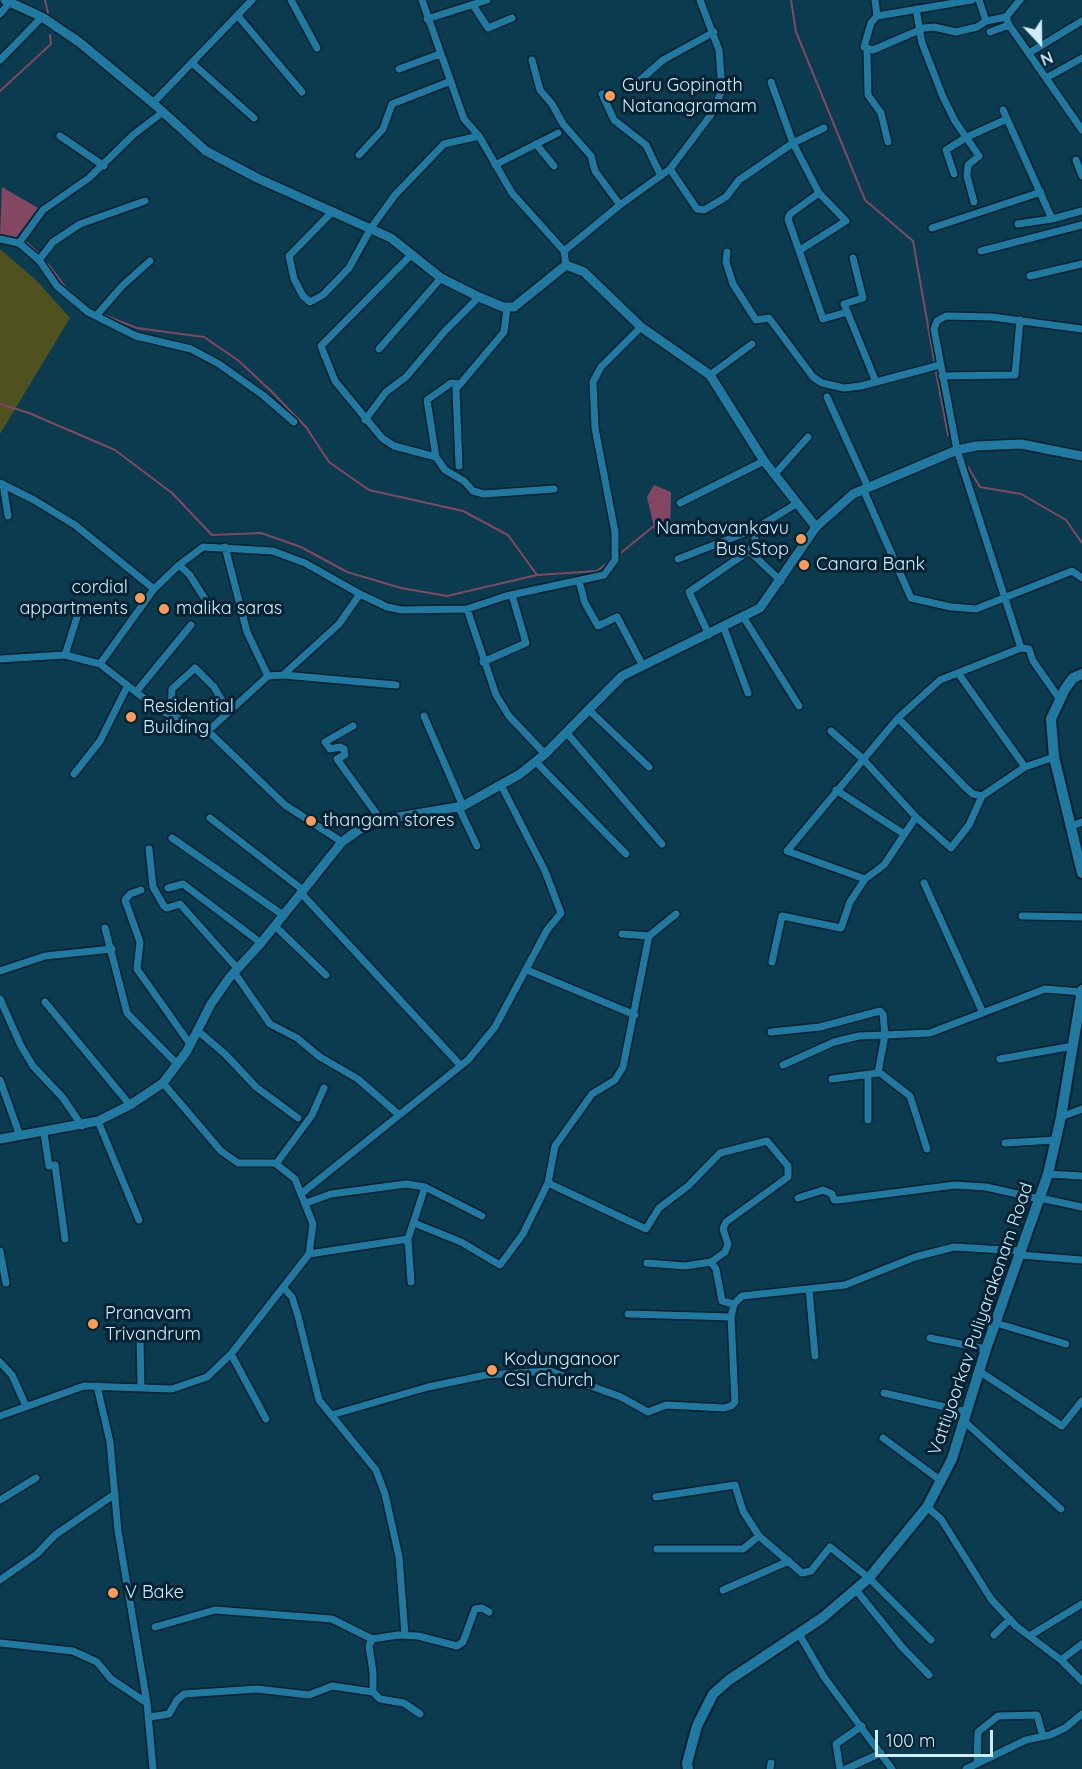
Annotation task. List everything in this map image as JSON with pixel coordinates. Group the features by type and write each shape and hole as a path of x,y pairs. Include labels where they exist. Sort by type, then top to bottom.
{"main road":[{"path":"1082,674 1073,678 1059,698 1051,719 1054,757 1077,824 1082,873"},
{"name":"Vattiyoorkav Puliyarakonam Road","path":"688,1769 687,1763 697,1725 713,1694 729,1680 799,1634 869,1578 927,1507 952,1459 986,1349 1048,1174 1061,1117 1073,1046 1079,1027 1082,991"}],"street":[{"path":"153,103 252,0"},
{"path":"291,0 317,48"},
{"path":"422,0 464,119 479,136 512,193 564,251 566,265"},
{"path":"428,19 487,0"},
{"path":"875,0 877,16 863,45 867,50 867,94 881,113 888,142"},
{"path":"877,16 972,0"},
{"path":"979,0 986,21"},
{"path":"867,50 934,27 956,32 977,27 986,21 1006,17 1020,0"},
{"path":"0,14 8,1 42,17 79,42 153,103 206,152 257,178 371,228 412,254 441,278 479,297 507,308 522,303 566,265"},
{"path":"564,251 620,205 670,169 720,100 722,90 714,32 703,1"},
{"path":"473,5 488,28 512,18"},
{"path":"916,9 920,31 943,97 955,121 979,156 968,165 967,176 974,202"},
{"path":"238,16 302,92"},
{"path":"0,60 42,17"},
{"path":"1006,17 1081,127"},
{"path":"1029,52 1082,21"},
{"path":"990,32 1010,25"},
{"path":"639,81 663,60 714,32"},
{"path":"399,69 440,54"},
{"path":"1048,77 1082,58"},
{"path":"532,60 540,90 552,104 563,124 591,156 595,171 620,205"},
{"path":"192,63 254,118"},
{"path":"358,155 383,129 392,104 450,81"},
{"path":"771,82 793,143 819,193 841,213 845,222 800,250"},
{"path":"602,94 614,120 646,145 661,176"},
{"path":"1003,110 1052,219"},
{"path":"19,243 43,210 104,166 134,135 163,112"},
{"path":"954,174 946,150 967,137 1007,119"},
{"path":"670,169 697,208 704,210 726,196 739,180 793,143 824,128"},
{"path":"495,165 558,134"},
{"path":"60,136 104,166"},
{"path":"333,211 289,256 294,279 303,296 310,302 323,295 349,268 371,228 395,195 444,144 479,136"},
{"path":"536,144 554,166"},
{"path":"1076,160 1082,176"},
{"path":"932,228 1041,192"},
{"path":"819,193 788,216 823,319 847,312"},
{"path":"39,260 53,242 80,224 145,201"},
{"path":"1018,224 1052,219 1082,211"},
{"path":"981,251 1082,225"},
{"path":"0,239 19,243 39,260 57,286 96,316 136,336 191,348 264,396 294,422"},
{"path":"727,252 726,262 734,284 756,320 769,318 813,377 822,383 844,388 940,365"},
{"path":"412,254 320,347 335,381 365,420 394,446 436,457"},
{"path":"853,258 863,298 844,304 876,382"},
{"path":"96,316 122,286 150,261"},
{"path":"1030,276 1082,264"},
{"path":"566,265 584,272 641,327 710,375 764,461 816,527"},
{"path":"379,349 441,278"},
{"path":"365,420 386,392 406,377 446,330 479,297"},
{"path":"459,466 456,389 504,332 507,308"},
{"path":"1021,648 957,450 934,329 940,318 992,317 1082,329"},
{"path":"942,376 1015,375 1020,320"},
{"path":"100,664 154,590 179,565 203,547 250,548 283,554 305,563 360,594 395,609 467,609 512,595 608,573 616,556 615,532 595,428 593,382 601,367 641,327"},
{"path":"710,375 752,344"},
{"path":"460,384 451,383 427,400 436,457 447,472 479,493 554,489"},
{"path":"826,397 911,598 951,607 976,609 1072,571 1082,578"},
{"path":"774,475 808,437"},
{"path":"0,1139 81,1126 98,1121 130,1105 164,1083 235,970 261,943 342,842 357,831 381,820 461,807 536,762 622,676 744,618 767,602 816,527 843,501 866,488 957,450 976,446 1021,444 1082,456"},
{"path":"680,503 764,461"},
{"path":"1,484 8,516"},
{"path":"1,484 75,525 154,590"},
{"path":"678,559 756,529 796,504"},
{"path":"709,634 689,592 749,551 756,542 756,529"},
{"path":"225,547 247,632 268,676"},
{"path":"749,551 781,581"},
{"path":"179,565 189,574 206,599"},
{"path":"579,581 585,603 598,626 617,616 643,666"},
{"path":"283,675 339,624 360,594"},
{"path":"483,662 526,643 512,595"},
{"path":"467,609 496,695 508,716 545,754"},
{"path":"65,655 77,616"},
{"path":"744,618 799,706"},
{"path":"136,693 191,625"},
{"path":"724,628 748,693"},
{"path":"865,879 787,851 836,789 898,718 940,680 1021,648 1029,649 1033,661 1059,698"},
{"path":"0,659 65,655 100,664 127,687 171,716 208,731 285,804 342,842"},
{"path":"171,716 172,689 195,668 214,687 228,711"},
{"path":"958,673 1025,767"},
{"path":"208,731 268,676 283,675 396,685"},
{"path":"74,774 99,741 127,687"},
{"path":"588,709 650,767"},
{"path":"424,716 477,846"},
{"path":"898,718 965,787 973,794 982,796"},
{"path":"353,726 325,742 330,749 340,747 344,749 345,754 337,759 381,820"},
{"path":"566,732 662,844"},
{"path":"831,732 862,759 916,817 951,848 969,825 982,796 1025,767 1054,757"},
{"path":"536,762 626,854"},
{"path":"302,1193 398,1114 461,1066 495,1027 547,930 561,914 545,871 501,785"},
{"path":"836,789 904,834"},
{"path":"772,962 782,916 842,927 850,902 865,879 884,865 916,817"},
{"path":"210,818 302,891 461,1066"},
{"path":"172,838 283,915"},
{"path":"149,849 153,886 164,906 167,908 180,904 235,970 270,1024 297,1038 320,1057 358,1079 398,1114"},
{"path":"924,883 983,1013"},
{"path":"168,888 183,884 261,943"},
{"path":"141,890 130,894 124,900 140,942 137,969 190,1044"},
{"path":"414,1223 462,1242 500,1265 523,1234 548,1183 555,1146 592,1094 615,1080 623,1067 649,936 676,914"},
{"path":"1022,916 1082,917"},
{"path":"275,926 326,975"},
{"path":"105,928 127,1013 177,1064"},
{"path":"622,934 649,936"},
{"path":"0,971 45,956 112,949"},
{"path":"526,970 634,1015"},
{"path":"783,1065 834,1042 859,1036 930,1033 1045,989 1082,991"},
{"path":"0,999 33,1066 63,1098 81,1126"},
{"path":"45,1002 130,1105"},
{"path":"771,1032 820,1026 880,1011 883,1014 885,1035 879,1072"},
{"path":"198,1031 225,1053 256,1087 298,1118"},
{"path":"1000,1059 1073,1046"},
{"path":"832,1078 879,1072"},
{"path":"879,1072 910,1096 927,1149"},
{"path":"868,1075 868,1120"},
{"path":"0,1080 20,1136"},
{"path":"0,1416 80,1387 172,1389 192,1384 213,1373 231,1354 309,1254 313,1224 295,1179 276,1164 238,1162 221,1151 164,1083"},
{"path":"276,1164 312,1115 324,1088"},
{"path":"1061,1117 1082,1109"},
{"path":"98,1121 139,1220"},
{"path":"44,1132 49,1166 55,1165 65,1239"},
{"path":"1005,1143 1056,1140"},
{"path":"548,1183 646,1229 659,1208 688,1186 720,1153 767,1141 788,1166 788,1177 726,1222 723,1229 728,1244 725,1252 711,1262 685,1266 646,1263"},
{"path":"1048,1174 1082,1176"},
{"path":"306,1203 331,1194 406,1184 425,1187 482,1216"},
{"path":"798,1198 823,1190 832,1194 834,1200 838,1200 955,1185 986,1187 1082,1207"},
{"path":"411,1282 408,1239 425,1187"},
{"path":"309,1254 408,1239"},
{"path":"331,1415 428,1387 486,1375 550,1371 621,1398 648,1412 666,1405 731,1406 735,1402 735,1392 731,1317 734,1304 742,1296 845,1285 915,1257 954,1247 982,1247 997,1252 1082,1260"},
{"path":"0,1251 6,1282"},
{"path":"711,1262 716,1269 722,1301 734,1304"},
{"path":"283,1287 292,1296 319,1400 376,1470 385,1494 399,1557 405,1635"},
{"path":"809,1289 815,1356"},
{"path":"628,1314 731,1317"},
{"path":"996,1323 1066,1344"},
{"path":"111,1336 140,1335 141,1388"},
{"path":"930,1338 986,1349"},
{"path":"231,1354 266,1419"},
{"path":"0,1362 12,1375 26,1406"},
{"path":"979,1371 1062,1426 1082,1401"},
{"path":"96,1386 110,1442 118,1531 150,1717 153,1769"},
{"path":"884,1393 965,1417 1061,1509"},
{"path":"883,1438 940,1480"},
{"path":"0,1500 36,1478"},
{"path":"656,1497 735,1485 743,1511 759,1536 789,1561 806,1574 830,1547 869,1578 931,1640"},
{"path":"0,1580 37,1554 55,1535 115,1494"},
{"path":"927,1507 941,1519 991,1599 1010,1619 1061,1660 1082,1681"},
{"path":"657,1550 743,1549 759,1536"},
{"path":"723,1590 789,1561"},
{"path":"856,1590 902,1647 929,1675"},
{"path":"1031,1635 1082,1604"},
{"path":"155,1627 215,1610 332,1619 372,1639 405,1635 459,1646 463,1642 475,1609 482,1608 489,1612"},
{"path":"994,1635 1010,1619"},
{"path":"799,1634 824,1677 892,1769"},
{"path":"372,1639 369,1646 373,1692"},
{"path":"0,1643 22,1647 46,1646 73,1651 97,1662 111,1679 147,1702"},
{"path":"1061,1660 1082,1644"},
{"path":"150,1717 169,1713 184,1694 257,1689 309,1695 332,1686 373,1692 381,1699 404,1703 420,1714"},
{"path":"966,1769 1026,1740 1065,1728 1082,1714"},
{"path":"977,1763 978,1732 998,1716 1037,1715 1043,1736"},
{"path":"840,1769 836,1744 862,1726"},
{"path":"846,1769 881,1753"}],"green space":[{"path":"0,249 36,280 70,318 0,434"}],"shaded area":[{"path":"2,187 38,208 16,238 0,234"},
{"path":"654,485 671,492 670,530 656,535 647,497"}],"waterway":[{"path":"45,0 48,13"},
{"path":"791,0 796,32 865,200 913,241 934,360"},
{"path":"0,91 51,44 50,35"},
{"path":"27,243 39,254"},
{"path":"48,264 66,288 92,311"},
{"path":"101,314 137,328 204,337 239,361 272,392 306,427 329,462 369,490 463,511 508,535 537,575"},
{"path":"936,372 948,435"},
{"path":"0,404 29,413 115,450 172,493 212,535 261,533 301,547 347,572 401,588 447,596 537,575 597,571 609,562"},
{"path":"968,467 980,487 1021,494 1066,520 1082,543"},
{"path":"622,552 655,525"}],"place":[{"name":"Guru Gopinath Natanagramam","path":"610,96"},
{"name":"Nambavankavu Bus Stop","path":"801,539"},
{"name":"Canara Bank","path":"804,565"},
{"name":"cordial appartments","path":"140,598"},
{"name":"malika saras","path":"164,609"},
{"name":"Residential Building","path":"131,717"},
{"name":"thangam stores","path":"311,821"},
{"name":"Pranavam Trivandrum","path":"93,1324"},
{"name":"Kodunganoor CSI Church","path":"492,1370"},
{"name":"V Bake","path":"113,1593"}]}
